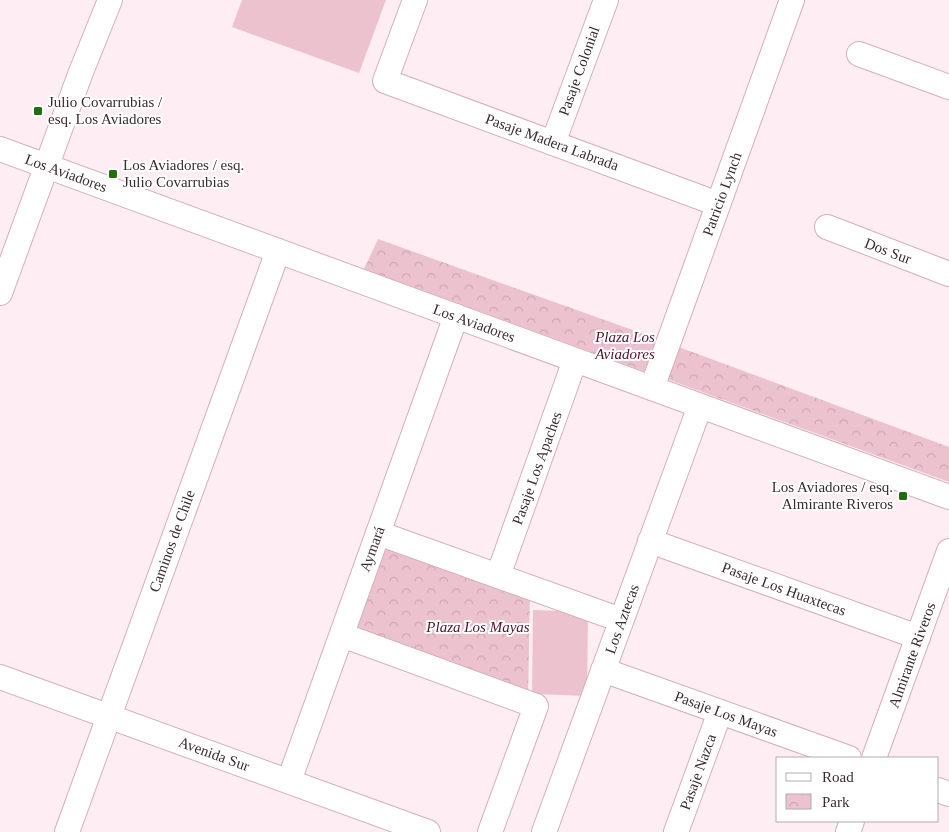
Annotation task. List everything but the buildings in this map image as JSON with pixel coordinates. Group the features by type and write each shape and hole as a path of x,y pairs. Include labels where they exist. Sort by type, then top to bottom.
{"street":[{"path":"0,293 46,166 110,0"},
{"name":"Pasaje Madera Labrada","path":"415,0 385,82 718,204"},
{"name":"Pasaje Colonial","path":"553,143 606,0"},
{"name":"Patricio Lynch","path":"652,388 792,0"},
{"path":"859,54 949,87"},
{"name":"Los Aviadores","path":"0,149 949,497"},
{"name":"Dos Sur","path":"827,227 949,274"},
{"name":"Caminos de Chile","path":"67,832 278,251"},
{"name":"Aymará","path":"289,782 456,316"},
{"name":"Pasaje Los Apaches","path":"498,576 575,360"},
{"name":"Los Aztecas","path":"544,832 700,406"},
{"path":"378,533 621,620"},
{"name":"Pasaje Los Huaxtecas","path":"650,541 918,636"},
{"name":"Almirante Riveros","path":"874,757 949,552"},
{"path":"342,635 536,706 490,832"},
{"name":"Pasaje Los Mayas","path":"603,670 846,757"},
{"name":"Avenida Sur","path":"0,677 289,782 380,824 428,832"},
{"name":"Pasaje Nazca","path":"676,832 720,712"}],"green space":[{"path":"242,0 386,0 359,73 232,27"},
{"name":"Plaza Los Aviadores","path":"378,239 658,339 646,372 364,269"},
{"name":"Plaza Los Aviadores","path":"676,346 949,447 949,482 664,378"},
{"name":"Plaza Los Mayas","path":"380,537 530,591 528,701 346,633"},
{"path":"533,610 588,612 587,696 532,694"}],"place":[{"name":"Julio Covarrubias / esq. Los Aviadores","path":"38,111"},
{"name":"Los Aviadores / esq. Julio Covarrubias","path":"113,174"},
{"name":"Los Aviadores / esq. Almirante Riveros","path":"903,496"}]}
